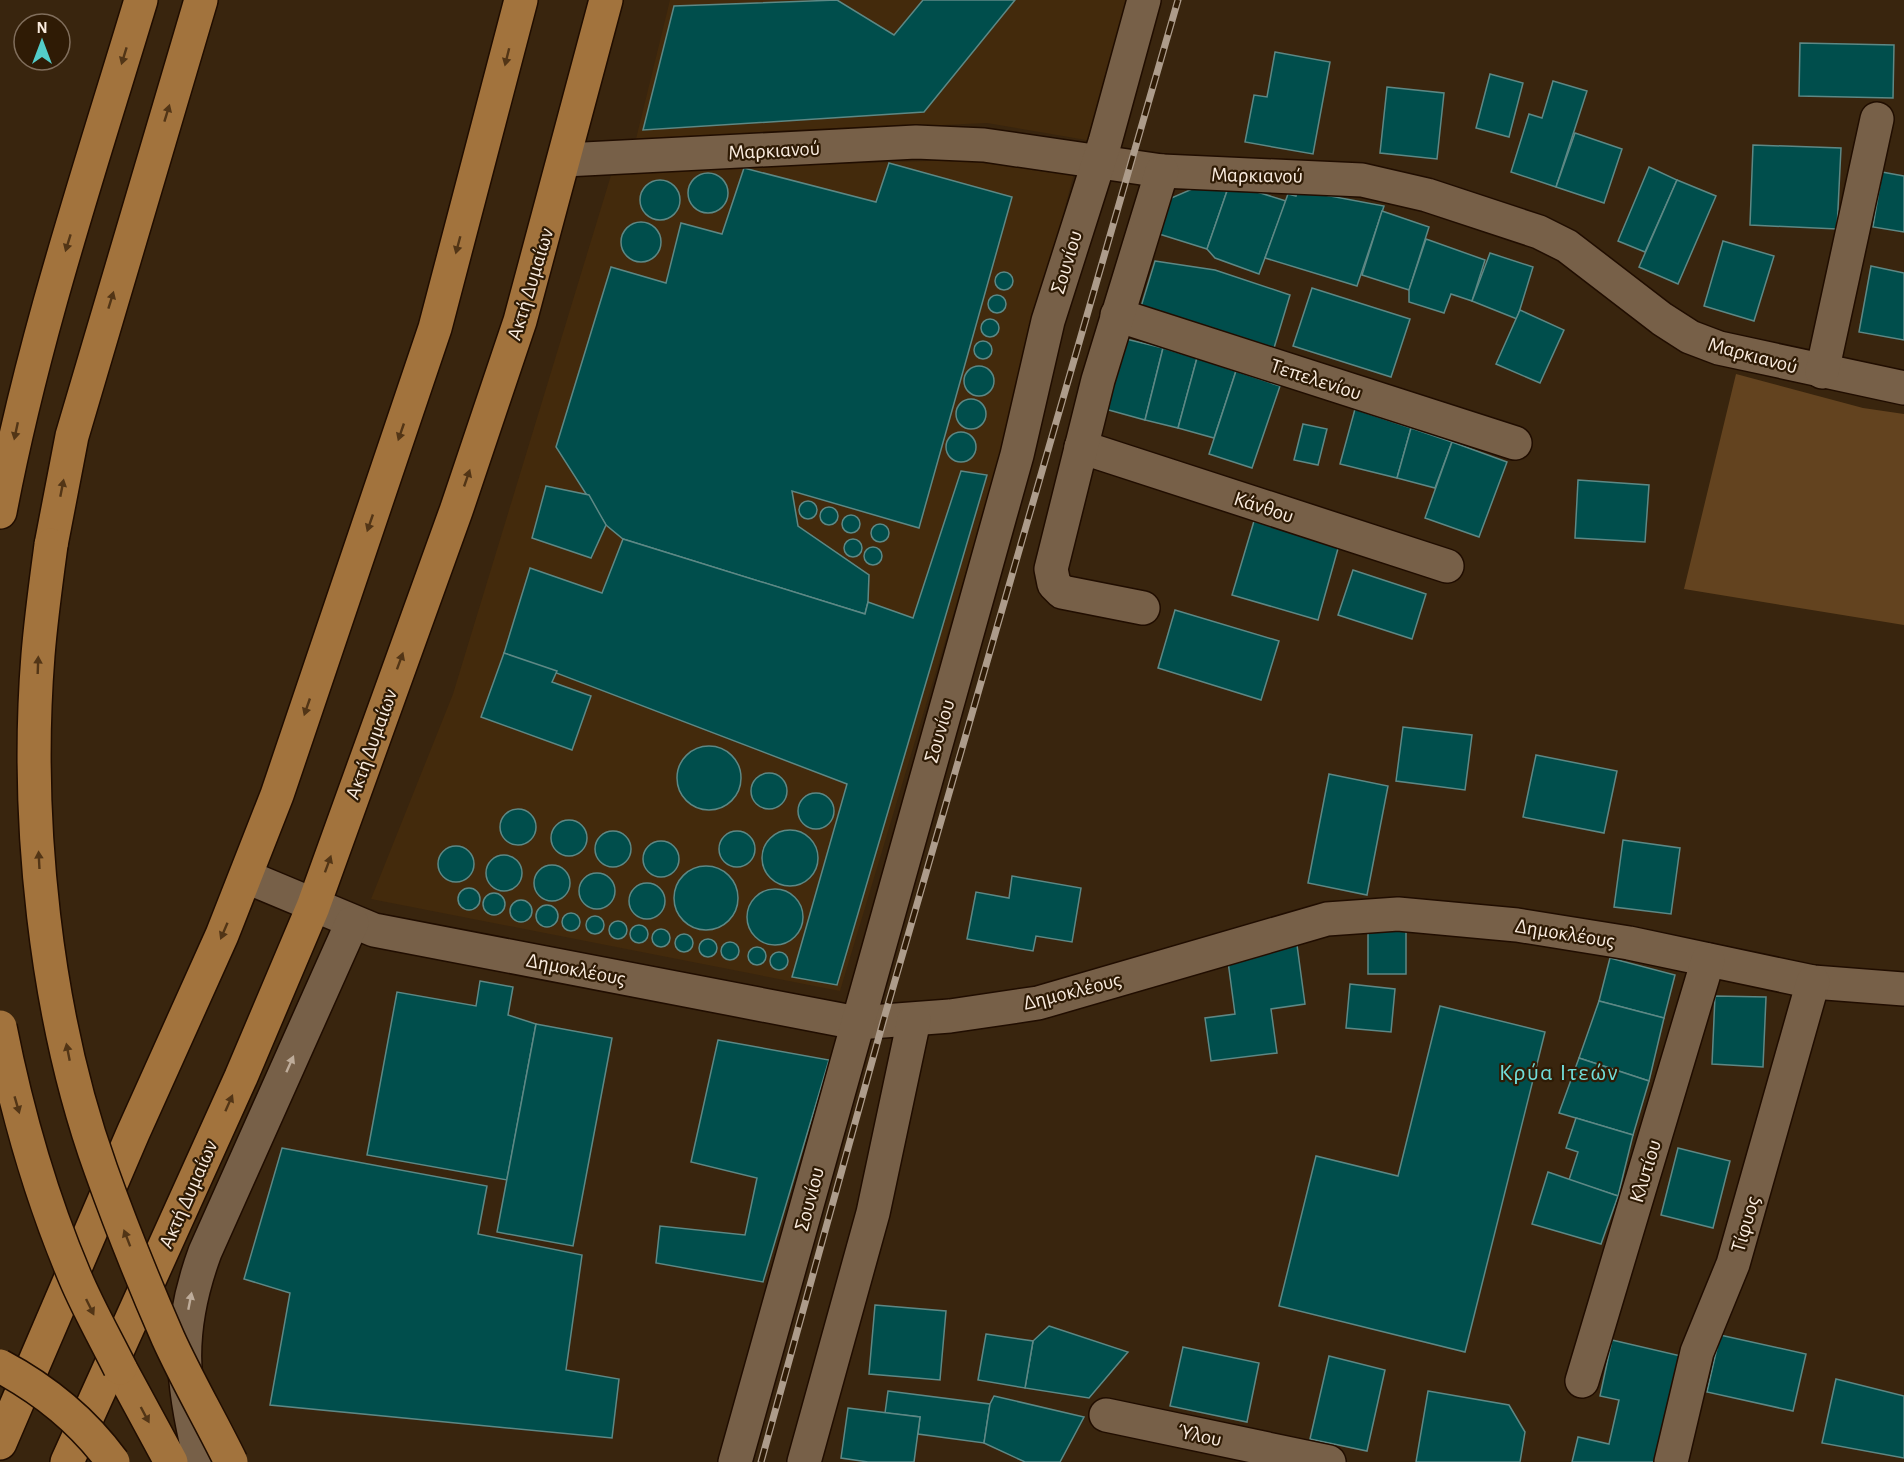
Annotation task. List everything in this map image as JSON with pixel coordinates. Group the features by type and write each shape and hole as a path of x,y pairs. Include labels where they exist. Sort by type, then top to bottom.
{"main road":[{"path":"0,512 16,424 141,0"},
{"path":"201,0 72,436 51,546 44,601 38,656 34,767 40,878 55,987 74,1079 100,1168 169,1340 231,1462"},
{"path":"0,1443 247,877 285,773 435,328 521,0"},
{"name":"Ακτή Δυμαίων","path":"67,1462 241,1077 313,907 523,310 606,0"},
{"path":"0,1027 12,1089 40,1185 76,1278 171,1462"},
{"path":"0,1366 61,1406 95,1437 113,1462"}],"street":[{"name":"Σουνίου","path":"735,1462 1017,455 1048,321 1099,161 1144,0"},
{"path":"1821,372 1877,119"},
{"name":"Μαρκιανού","path":"565,160 916,142 984,146 1162,171 1362,180 1470,208 1539,232 1568,246 1616,280 1662,319 1690,337 1736,353 1904,388"},
{"path":"1143,608 1062,592 1054,584 1051,569 1117,315 1162,171"},
{"name":"Τεπελενίου","path":"1117,315 1515,443"},
{"name":"Κάνθου","path":"1081,447 1447,566"},
{"name":"Δημοκλέους","path":"247,877 352,923 397,935 857,1023 914,1020 1038,1003 1327,919 1358,915 1398,914 1517,925 1629,943 1812,982 1904,989"},
{"path":"201,1462 187,1406 184,1372 186,1323 194,1283 352,923"},
{"name":"Κλυτίου","path":"1582,1381 1708,960"},
{"name":"Τίφυος","path":"1671,1462 1697,1353 1734,1264 1812,982"},
{"path":"804,1462 873,1213 914,1020"},
{"name":"Ύλου","path":"1106,1415 1329,1462"}],"shaded area":[{"path":"670,0 1132,0 1092,141 987,123 636,139"},
{"path":"955,160 1074,173 995,475 840,991 371,899 453,694 612,172"},
{"path":"1736,374 1863,408 1904,414 1904,625 1684,589"}],"building":[{"path":"837,0 894,35 923,0 1015,0 924,112 643,130 674,6"},
{"path":"1800,43 1894,45 1893,98 1799,96"},
{"path":"1275,52 1330,62 1313,154 1245,142 1254,95 1267,97"},
{"path":"1490,74 1523,83 1509,137 1476,128"},
{"path":"1553,81 1587,91 1556,187 1511,172 1529,114 1542,118"},
{"path":"1387,87 1444,93 1437,159 1380,153"},
{"path":"1575,133 1622,149 1604,203 1556,187"},
{"path":"1753,145 1841,148 1837,229 1750,225"},
{"path":"889,163 1012,197 919,528 792,491 798,526 869,575 865,614 623,539 606,525 556,447 611,267 666,283 681,223 722,234 744,168 876,202"},
{"path":"1649,167 1677,180 1645,252 1618,241"},
{"path":"1882,172 1904,176 1904,232 1873,227"},
{"path":"708,173 716,174 722,179 727,185 727,201 722,207 716,212 708,213 700,212 694,207 689,201 688,193 689,185 694,179 700,174"},
{"path":"660,180 668,181 674,186 679,192 679,208 674,214 668,219 660,220 652,219 646,214 641,208 640,200 641,192 646,186 652,181"},
{"path":"1677,180 1716,196 1678,284 1639,267"},
{"path":"1199,186 1227,191 1207,249 1159,234 1169,199"},
{"path":"1251,190 1286,201 1259,274 1215,258 1207,249 1227,191"},
{"path":"1298,190 1384,206 1357,286 1265,258 1288,194 1296,196"},
{"path":"1382,211 1429,227 1409,290 1362,275"},
{"path":"641,222 649,223 655,228 660,234 660,250 655,256 649,261 641,262 633,261 627,256 622,250 621,242 622,234 627,228 633,223"},
{"path":"1426,239 1485,260 1472,301 1451,294 1444,313 1409,302 1409,290"},
{"path":"1723,241 1774,256 1754,321 1704,306"},
{"path":"1490,253 1533,267 1517,319 1472,301"},
{"path":"1155,261 1215,270 1290,295 1274,348 1140,310"},
{"path":"1871,266 1904,273 1904,340 1859,332"},
{"path":"1000,272 1008,272 1013,277 1011,288 1000,290 995,285 995,277"},
{"path":"1312,288 1410,319 1391,377 1293,346"},
{"path":"993,295 1001,295 1006,300 1004,311 993,313 988,308 988,300"},
{"path":"1520,310 1564,330 1540,383 1496,364"},
{"path":"986,319 994,319 999,324 997,335 986,337 981,332 981,324"},
{"path":"1126,339 1163,348 1145,420 1105,409"},
{"path":"979,341 987,341 992,346 990,357 979,359 974,354 974,346"},
{"path":"1163,348 1197,358 1178,428 1145,420"},
{"path":"1197,358 1236,371 1214,438 1178,428"},
{"path":"979,366 985,367 993,375 993,387 985,395 979,396 973,395 965,387 964,381 965,375 973,367"},
{"path":"1236,371 1280,386 1252,468 1209,454"},
{"path":"971,399 977,400 985,408 985,420 977,428 971,429 965,428 957,420 956,414 957,408 965,400"},
{"path":"1355,409 1411,428 1397,478 1340,464"},
{"path":"1303,424 1327,429 1318,465 1294,460"},
{"path":"1411,428 1452,442 1435,488 1397,478"},
{"path":"961,432 967,433 975,441 975,453 967,461 961,462 955,461 947,453 946,447 947,441 955,433"},
{"path":"1452,442 1507,462 1479,537 1425,518"},
{"path":"961,471 987,475 837,985 792,977 847,784 504,653 530,568 602,593 623,539 865,614 868,602 913,618"},
{"path":"1578,480 1649,485 1645,542 1575,538"},
{"path":"546,486 589,495 606,525 591,558 532,538"},
{"path":"804,501 812,501 817,506 815,517 804,519 799,514 799,506"},
{"path":"825,507 833,507 838,512 836,523 825,525 820,520 820,512"},
{"path":"847,515 855,515 860,520 858,531 847,533 842,528 842,520"},
{"path":"1254,521 1339,545 1318,620 1232,595"},
{"path":"876,524 884,524 889,529 887,540 876,542 871,537 871,529"},
{"path":"849,539 857,539 862,544 860,555 849,557 844,552 844,544"},
{"path":"869,547 877,547 882,552 880,563 869,565 864,560 864,552"},
{"path":"1353,570 1426,594 1412,639 1338,615"},
{"path":"1175,610 1279,641 1261,700 1158,668"},
{"path":"504,653 557,671 552,682 591,696 572,750 481,717"},
{"path":"1403,727 1472,735 1465,790 1396,781"},
{"path":"703,746 715,746 732,755 739,766 741,778 739,790 732,801 715,810 703,810 691,805 682,796 677,784 677,772 682,760 691,751"},
{"path":"1536,755 1617,771 1604,833 1523,817"},
{"path":"769,773 782,778 787,791 782,804 769,809 756,804 751,791 756,778"},
{"path":"1329,774 1388,786 1367,895 1308,883"},
{"path":"816,793 829,798 834,811 829,824 816,829 803,824 798,811 803,798"},
{"path":"518,809 531,814 536,827 531,840 518,845 505,840 500,827 505,814"},
{"path":"569,820 582,825 587,838 582,851 569,856 556,851 551,838 556,825"},
{"path":"784,830 796,830 806,834 814,842 818,858 814,874 806,882 796,886 784,886 774,882 766,874 762,864 762,852 766,842 774,834"},
{"path":"613,831 626,836 631,849 626,862 613,867 600,862 595,849 600,836"},
{"path":"737,831 750,836 755,849 750,862 737,867 724,862 719,849 724,836"},
{"path":"1623,840 1680,848 1671,914 1614,907"},
{"path":"661,841 674,846 679,859 674,872 661,877 648,872 643,859 648,846"},
{"path":"456,846 469,851 474,864 469,877 456,882 443,877 438,864 443,851"},
{"path":"504,855 517,860 522,873 517,886 504,891 491,886 486,873 491,860"},
{"path":"552,865 565,870 570,883 565,896 552,901 539,896 534,883 539,870"},
{"path":"700,866 712,866 729,875 736,886 738,898 736,910 729,921 712,930 700,930 688,925 679,916 674,904 674,892 679,880 688,871"},
{"path":"597,873 610,878 615,891 610,904 597,909 584,904 579,891 584,878"},
{"path":"1012,876 1081,888 1072,942 1036,936 1033,951 967,939 976,892 1009,898"},
{"path":"647,883 660,888 665,901 660,914 647,919 634,914 629,901 634,888"},
{"path":"469,888 477,891 480,899 477,907 469,910 461,907 458,899 461,891"},
{"path":"769,889 781,889 791,893 799,901 803,917 799,933 791,941 781,945 769,945 759,941 751,933 747,923 747,911 751,901 759,893"},
{"path":"494,893 504,900 505,904 498,914 494,915 484,908 483,904 490,894"},
{"path":"521,900 531,907 532,911 525,921 521,922 511,915 510,911 517,901"},
{"path":"547,905 555,908 558,916 555,924 547,927 539,924 536,916 539,908"},
{"path":"571,913 577,916 580,922 577,928 571,931 565,928 562,922 565,916"},
{"path":"595,916 601,919 604,925 601,931 595,934 589,931 586,925 589,919"},
{"path":"618,921 624,924 627,930 624,936 618,939 612,936 609,930 612,924"},
{"path":"639,925 645,928 648,934 645,940 639,943 633,940 630,934 633,928"},
{"path":"661,929 667,932 670,938 667,944 661,947 655,944 652,938 655,932"},
{"path":"1368,930 1406,930 1406,974 1368,974"},
{"path":"684,934 690,937 693,943 690,949 684,952 678,949 675,943 678,937"},
{"path":"708,939 714,942 717,948 714,954 708,957 702,954 699,948 702,942"},
{"path":"730,942 736,945 739,951 736,957 730,960 724,957 721,951 724,945"},
{"path":"1297,945 1305,1004 1271,1009 1277,1053 1211,1061 1205,1018 1235,1014 1227,954"},
{"path":"757,947 763,950 766,956 763,962 757,965 751,962 748,956 751,950"},
{"path":"779,952 785,955 788,961 785,967 779,970 773,967 770,961 773,955"},
{"path":"1610,958 1675,975 1664,1018 1599,1001"},
{"path":"480,981 513,987 508,1015 536,1024 507,1180 367,1155 397,992 476,1006"},
{"path":"1350,984 1395,989 1391,1032 1346,1028"},
{"path":"1715,996 1766,997 1763,1067 1712,1064"},
{"path":"1599,1001 1664,1018 1649,1081 1579,1058"},
{"path":"1440,1006 1545,1032 1465,1352 1279,1306 1316,1156 1398,1176"},
{"path":"536,1024 612,1038 573,1246 497,1232"},
{"path":"718,1040 829,1060 763,1282 656,1263 660,1226 745,1235 757,1178 691,1162"},
{"path":"1579,1058 1649,1081 1633,1135 1559,1113"},
{"path":"1576,1118 1633,1135 1618,1196 1569,1180 1578,1152 1566,1148"},
{"path":"282,1148 487,1186 478,1234 582,1255 566,1370 619,1379 612,1438 270,1405 290,1293 244,1279"},
{"path":"1678,1148 1730,1161 1713,1228 1661,1215"},
{"path":"1548,1172 1618,1196 1601,1244 1532,1224"},
{"path":"875,1305 946,1311 940,1380 869,1374"},
{"path":"1049,1326 1128,1352 1089,1398 1025,1388 1033,1341"},
{"path":"986,1334 1033,1341 1025,1388 978,1380"},
{"path":"1720,1335 1806,1354 1793,1411 1707,1392"},
{"path":"1612,1340 1681,1356 1657,1462 1572,1462 1578,1437 1609,1444 1619,1400 1600,1396"},
{"path":"1183,1347 1259,1363 1247,1422 1170,1406"},
{"path":"1329,1356 1385,1370 1367,1451 1310,1439"},
{"path":"1836,1379 1904,1396 1904,1458 1822,1443"},
{"path":"888,1391 990,1404 984,1443 918,1434 920,1417 885,1413"},
{"path":"1428,1391 1509,1405 1525,1432 1520,1462 1416,1462"},
{"path":"994,1396 1084,1417 1060,1462 1025,1462 984,1443 990,1404"},
{"path":"848,1408 920,1417 914,1462 868,1462 841,1458"}],"railway":[{"path":"761,1462 883,1022 1178,0"}],"district":[{"name":"Κρύα Ιτεών","path":"1559,1072"}]}
